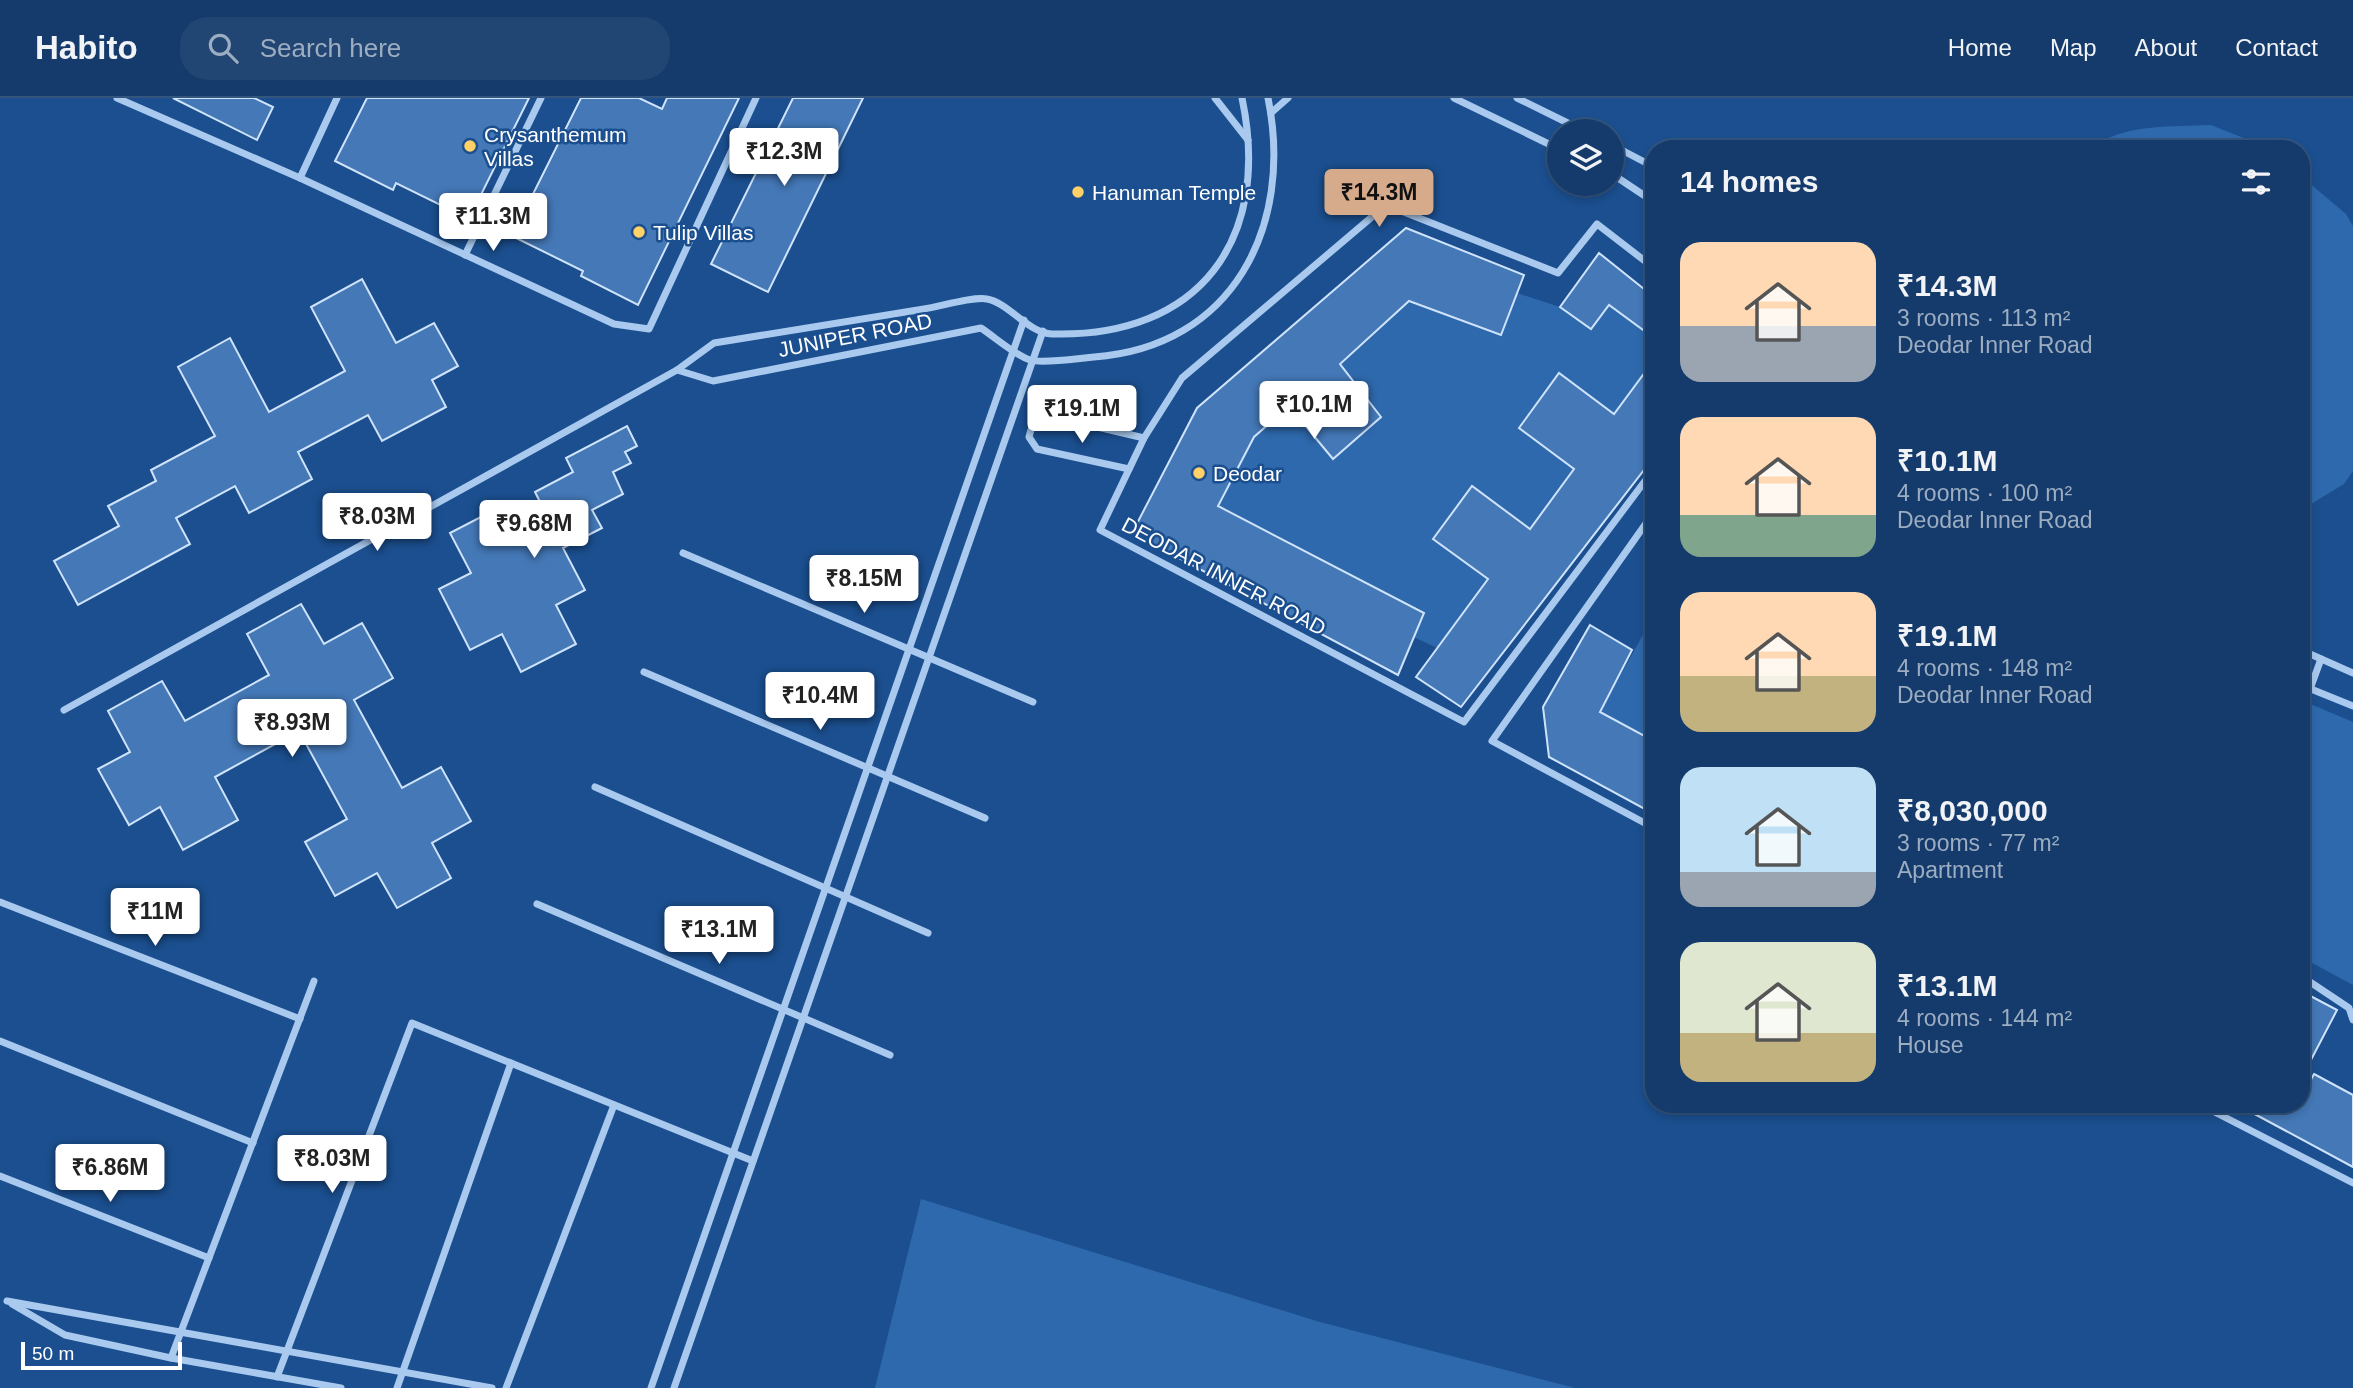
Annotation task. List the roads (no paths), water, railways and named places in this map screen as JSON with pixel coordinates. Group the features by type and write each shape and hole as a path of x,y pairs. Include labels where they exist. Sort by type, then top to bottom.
{"street":[{"path":"117,98 300,178 614,324 649,329 757,98"},
{"path":"300,178 337,98"},
{"path":"465,255 541,98"},
{"path":"1215,98 1248,141"},
{"path":"64,710 677,370 714,344 987,299 1048,334 1139,324 1174,308 1203,284 1215,270 1235,231 1246,188 1248,141 1242,98"},
{"path":"1032,361 1125,354 1146,348 1187,330 1222,302 1249,263 1266,216 1274,166 1268,98"},
{"path":"1271,113 1288,98"},
{"path":"1454,98 1547,143"},
{"path":"1517,98 1560,119"},
{"path":"1624,151 1645,162"},
{"path":"1624,182 1645,196"},
{"name":"DEODAR INNER ROAD","path":"1645,261 1597,224 1558,272 1386,205 1182,378 1144,438 1100,530 1464,722 1645,481"},
{"path":"651,1388 1024,320"},
{"name":"JUNIPER ROAD","path":"677,370 713,381 981,328 1032,361"},
{"path":"674,1388 1043,331"},
{"path":"1129,469 1037,449 1030,438 1034,419 1051,416 1144,438"},
{"path":"1645,525 1492,741 1645,823"},
{"path":"683,553 1033,702"},
{"path":"2310,654 2353,673"},
{"path":"2321,659 2310,689 2353,706"},
{"path":"644,672 985,818"},
{"path":"595,787 928,933"},
{"path":"0,902 300,1019"},
{"path":"537,904 890,1055"},
{"path":"171,1358 314,981"},
{"path":"2310,981 2348,1008 2353,1020"},
{"path":"277,1377 412,1023 753,1161"},
{"path":"0,1041 253,1143"},
{"path":"397,1388 511,1063"},
{"path":"506,1388 614,1105"},
{"path":"2217,1113 2353,1183"},
{"path":"0,1176 209,1258"},
{"path":"341,1388 171,1358 65,1335 7,1301 492,1388"}],"place":[{"name":"Crysanthemum Villas","path":"470,146"},
{"name":"Hanuman Temple","path":"1078,192"},
{"name":"Tulip Villas","path":"639,232"},
{"name":"Deodar","path":"1199,473"}]}
